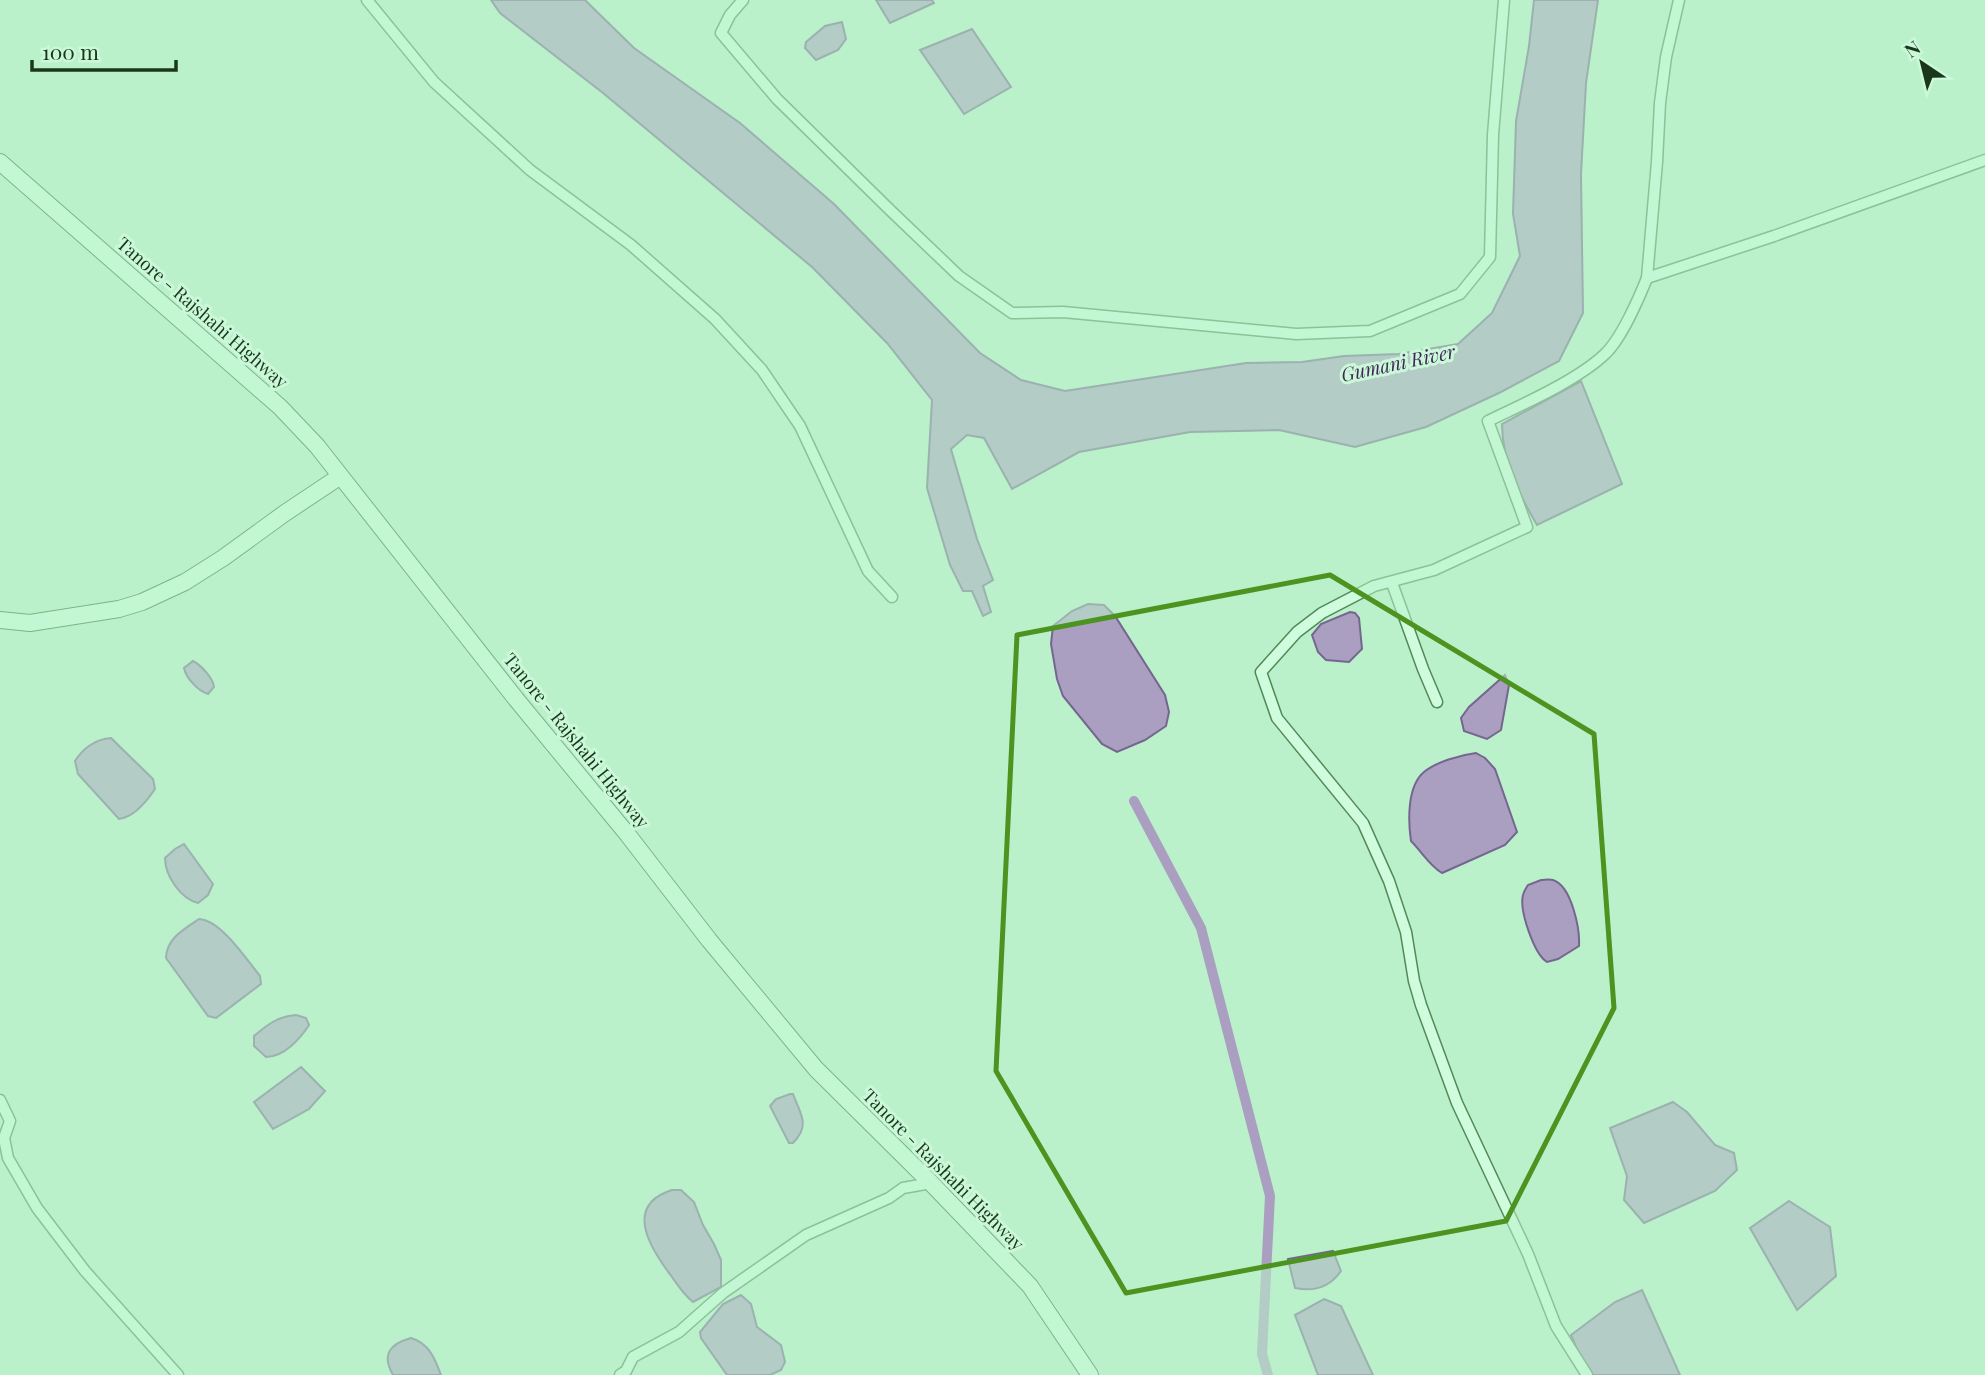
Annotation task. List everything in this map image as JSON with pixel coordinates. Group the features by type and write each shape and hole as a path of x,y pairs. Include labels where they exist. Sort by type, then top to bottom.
{"main road":[{"name":"Tanore - Rajshahi Highway","path":"0,162 280,407 317,446 507,689 816,1069 1030,1286 1090,1375"},
{"path":"0,620 30,623 119,609 142,602 185,582 223,558 339,477"}],"street":[{"path":"368,0 435,82 530,170 631,245 705,309 762,370 800,426 868,570 892,597"},
{"path":"743,0 730,15 721,33 777,99 960,276 1012,313 1063,312 1296,334 1370,331 1460,294 1490,257 1492,149 1504,0"},
{"path":"1587,1375 1556,1326 1528,1254 1457,1103 1420,1005 1406,932 1394,894 1363,823 1277,718 1261,672 1297,632 1322,613 1374,586 1434,570 1527,527 1488,421 1555,387 1605,354 1638,301 1647,278 1660,103 1666,57 1679,0"},
{"path":"1647,278 1774,236 1985,160"},
{"path":"1392,583 1437,702"},
{"path":"0,1100 10,1121 4,1138 8,1158 37,1208 85,1271 178,1375"},
{"path":"620,1375 626,1371 633,1357 679,1332 723,1293 806,1235 889,1198 903,1188 931,1183"}],"highlighted area":[{"path":"1330,575 1594,734 1614,1008 1506,1221 1126,1293 996,1071 1017,635"}],"water":[{"name":"Gumani River","path":"491,0 585,0 634,48 740,123 834,204 980,353 1021,380 1065,391 1246,363 1302,362 1344,356 1399,354 1458,344 1492,313 1520,256 1513,214 1516,121 1534,0 1598,0 1586,83 1581,174 1583,313 1559,361 1426,427 1355,447 1279,430 1190,432 1079,452 1012,489 984,438 967,435 951,449 977,539 993,580 983,586 991,612 983,616 972,591 963,591 950,565 927,488 932,400 887,343 812,267 603,93 500,13"},
{"path":"876,0 932,0 934,3 890,23"},
{"path":"842,22 846,39 838,50 816,60 805,48 806,42 825,26"},
{"path":"972,29 1011,87 964,114 920,50"},
{"path":"1581,381 1622,484 1537,525 1508,464 1502,424"},
{"path":"1088,604 1104,605 1115,616 1165,695 1169,712 1166,726 1145,740 1117,752 1102,744 1063,696 1057,679 1051,644 1053,626 1072,611"},
{"path":"1350,612 1359,618 1362,649 1349,662 1326,660 1318,652 1312,635 1321,624"},
{"path":"193,661 200,665 213,683 214,687 208,694 197,687 185,672 184,668"},
{"path":"1505,675 1509,685 1501,730 1487,739 1464,731 1461,718 1469,707"},
{"path":"111,738 153,779 155,789 135,812 119,819 78,774 75,761 90,745"},
{"path":"1476,753 1495,769 1517,832 1505,845 1442,873 1411,841 1409,814 1414,786 1429,768 1448,759"},
{"path":"184,844 213,884 208,895 198,903 180,892 166,865 165,858"},
{"path":"1541,880 1553,880 1565,891 1574,909 1579,939 1579,946 1558,959 1547,962 1533,941 1525,921 1522,902 1528,885"},
{"path":"199,919 225,933 260,976 261,984 216,1018 208,1016 166,958 172,940"},
{"path":"296,1015 306,1018 309,1025 285,1051 266,1057 254,1046 254,1036 264,1028 278,1019"},
{"path":"301,1067 325,1091 309,1109 273,1129 254,1102"},
{"path":"793,1094 803,1125 793,1143 789,1143 770,1106 776,1099"},
{"path":"1673,1102 1687,1112 1715,1145 1734,1153 1737,1170 1715,1191 1644,1223 1624,1200 1627,1176 1610,1128"},
{"path":"672,1190 681,1190 694,1202 721,1260 721,1287 693,1302 664,1267 646,1230 648,1207 657,1197"},
{"path":"1789,1201 1830,1227 1836,1276 1797,1310 1750,1228"},
{"path":"1333,1251 1341,1271 1332,1281 1321,1287 1295,1288 1288,1259"},
{"path":"1642,1290 1680,1375 1593,1375 1579,1354 1571,1335 1615,1302"},
{"path":"741,1295 751,1304 757,1327 781,1345 785,1362 781,1370 770,1375 727,1375 701,1338 700,1332 723,1304"},
{"path":"1324,1299 1341,1306 1373,1375 1318,1375 1295,1315"},
{"path":"411,1338 427,1348 441,1375 393,1375 388,1361 390,1351 398,1343"}],"waterway":[{"path":"1134,801 1201,928 1270,1196 1262,1354 1268,1375"}]}
